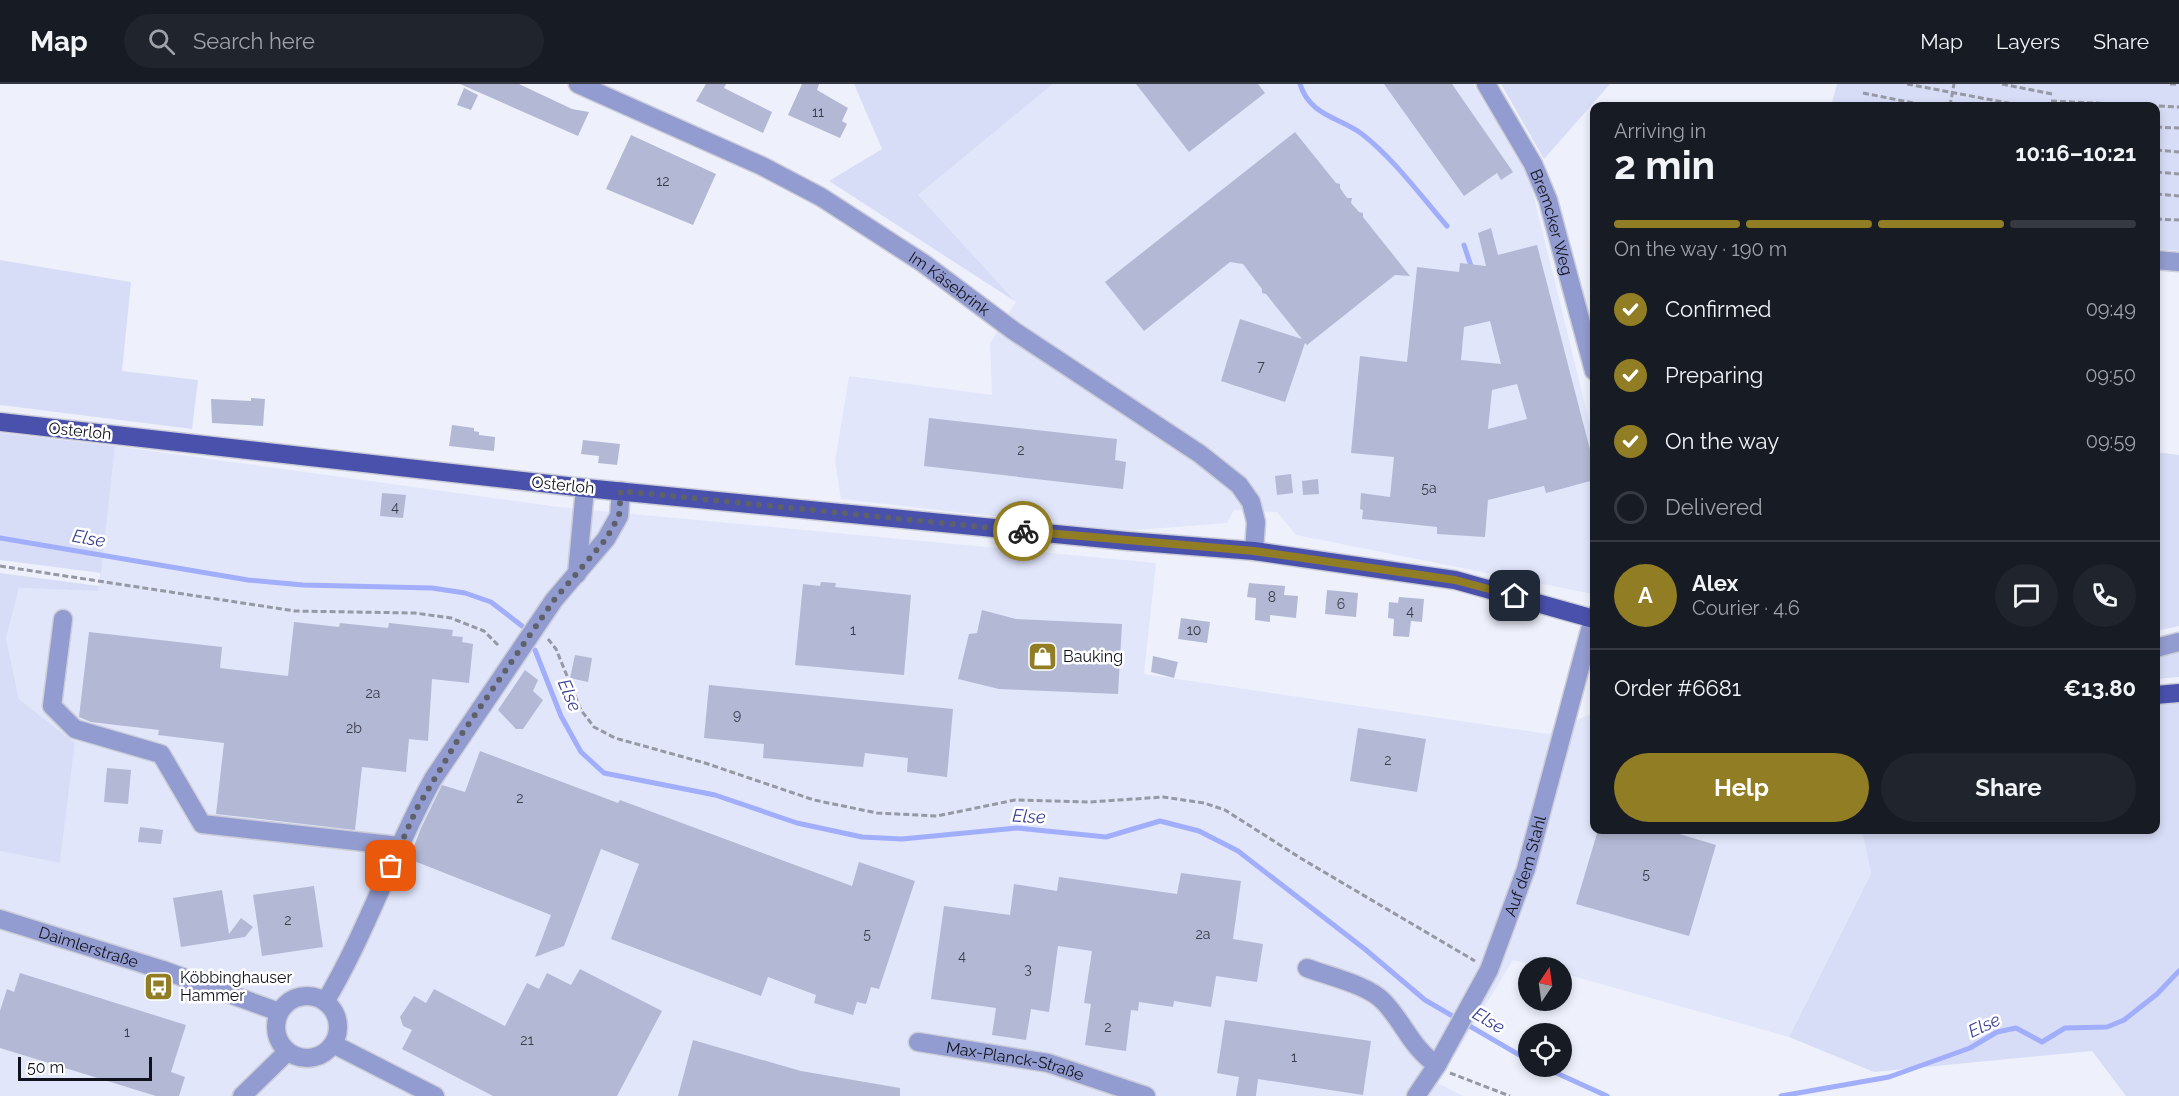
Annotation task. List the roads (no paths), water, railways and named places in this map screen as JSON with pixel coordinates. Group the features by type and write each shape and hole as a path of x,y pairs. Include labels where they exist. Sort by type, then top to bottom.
{"main road":[{"name":"Osterloh","path":"0,422 585,488 1127,541 1254,551 1455,580 1590,617"},
{"path":"2160,695 2179,693"}],"street":[{"name":"Im Käsebrink","path":"578,84 762,166 821,196 923,263 1014,332 1200,454 1239,484 1251,502 1256,522 1254,551"},
{"name":"Bremcker Weg","path":"1486,84 1533,164 1548,200 1590,356"},
{"path":"2160,260 2179,262"},
{"path":"577,574 585,488"},
{"path":"325,1002 353,952 400,846 433,779 554,600 606,539 619,516 621,491"},
{"path":"63,619 52,706 75,729 161,754 202,824 400,846"},
{"name":"Auf dem Stahl","path":"1416,1096 1454,1035 1489,969 1526,869 1551,786 1574,685 1590,631"},
{"path":"2160,647 2179,642"},
{"name":"Daimlerstraße","path":"0,919 163,970 279,1012"},
{"path":"1307,968 1372,993 1382,1000 1424,1055 1436,1066"},
{"path":"299,996 317,997 325,1002 333,1010 338,1021 338,1033 333,1044 317,1056 307,1058 288,1052 276,1034 279,1012 291,1000 299,996"},
{"name":"Max-Planck-Straße","path":"918,1042 1048,1063 1146,1096"},
{"path":"333,1044 435,1096"},
{"path":"242,1096 288,1052"}],"waterway":[{"path":"1300,84 1305,95 1318,109 1353,128 1374,144 1407,178 1447,226"},
{"path":"1464,245 1472,269"},
{"name":"Else","path":"0,538 248,580 303,585 432,588 465,593 491,602 522,626"},
{"name":"Else","path":"535,650 561,716 581,752 604,773 715,795 797,823 862,837 902,839 1017,828 1106,837 1160,821 1199,831 1238,851 1366,950 1425,1000 1518,1054"},
{"name":"Else","path":"1781,1096 1889,1077 1970,1048 1997,1032 2016,1028 2042,1042 2065,1028 2107,1027 2124,1020 2157,994 2179,971"},
{"name":"Else","path":"1565,1077 1607,1096"}],"place":[{"name":"Bauking","path":"1042,656"},
{"name":"Köbbinghauser Hammer","path":"159,986"}]}
